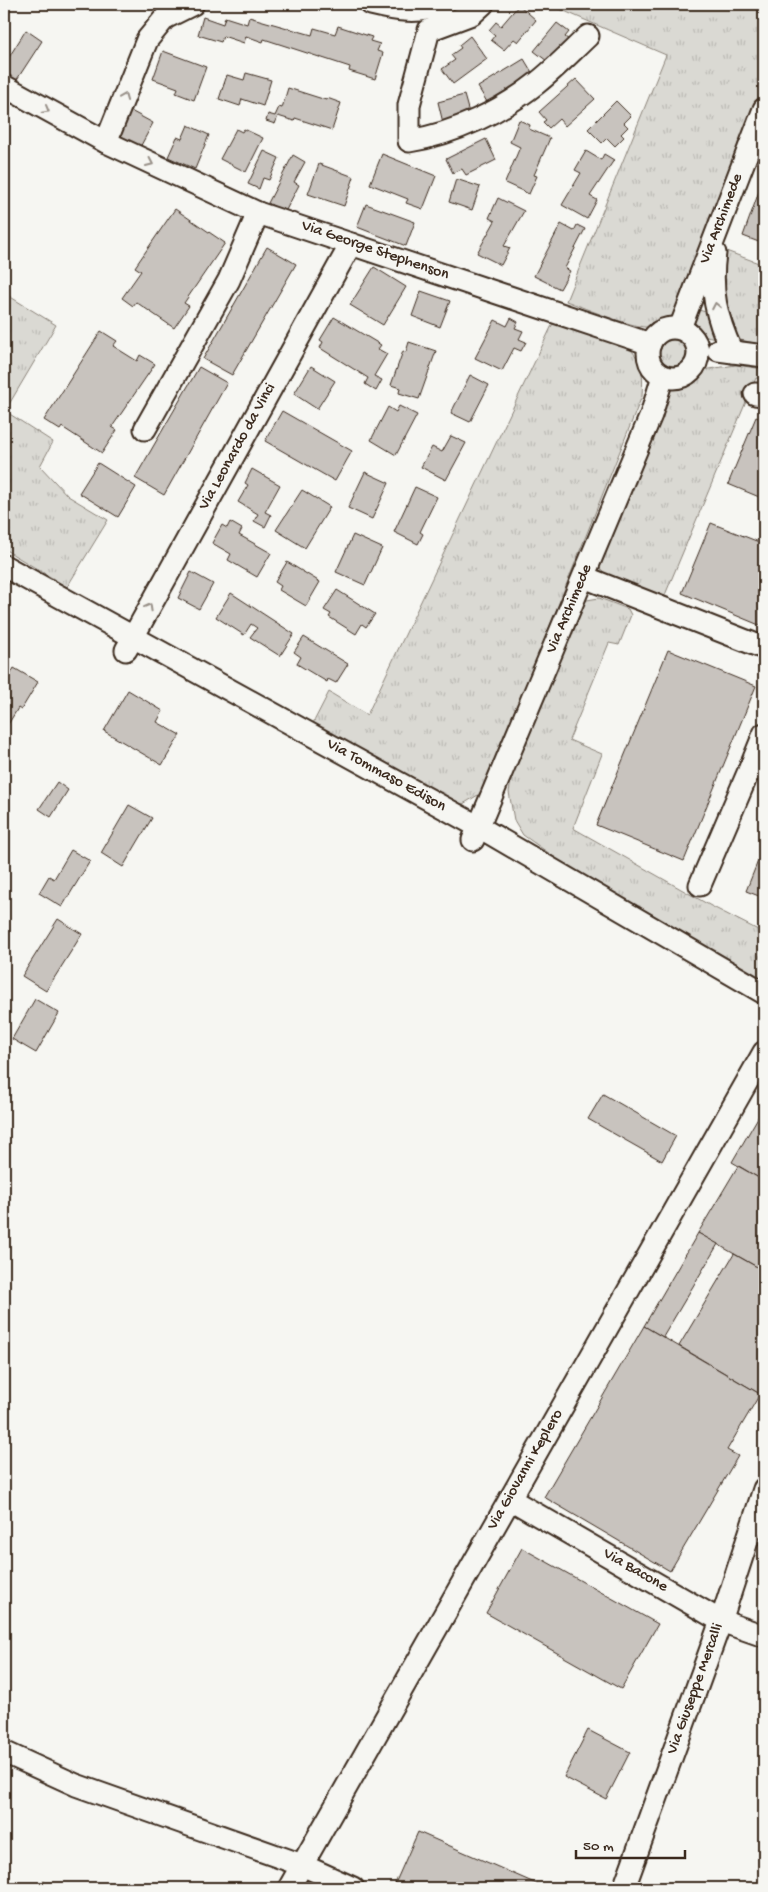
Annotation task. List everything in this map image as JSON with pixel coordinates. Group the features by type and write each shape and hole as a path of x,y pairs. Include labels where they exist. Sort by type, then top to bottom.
{"street":[{"path":"106,142 147,40 166,18 193,4"},
{"path":"371,4 405,11 420,11 444,4"},
{"path":"483,4 472,14 429,30 409,105 409,141 433,137 479,119 537,84 588,36"},
{"name":"Via George Stephenson","path":"4,86 106,142 258,213 650,344"},
{"name":"Via Archimede","path":"680,328 764,109"},
{"path":"144,428 229,280 258,213"},
{"path":"718,231 713,266 714,294 720,324 732,352"},
{"name":"Via Leonardo da Vinci","path":"129,644 351,244"},
{"path":"680,328 692,336 698,348 698,356 692,370 678,377 663,376 657,372 649,359 650,344 653,338 665,329 680,328"},
{"path":"698,348 764,356"},
{"name":"Via Archimede","path":"476,834 651,415 663,376"},
{"name":"Via Tommaso Edison","path":"4,566 129,644"},
{"path":"584,576 764,648"},
{"name":"Via Tommaso Edison","path":"4,582 129,644 764,993"},
{"path":"700,885 758,768 764,734"},
{"name":"Via Tommaso Edison","path":"476,834 764,1008"},
{"name":"Via Giovanni Keplero","path":"289,1888 764,1052"},
{"name":"Via Giuseppe Mercalli","path":"624,1888 720,1621 764,1489"},
{"name":"Via Bacone","path":"510,1499 720,1621 764,1636"},
{"path":"4,1752 76,1785 302,1866 353,1888"}],"green space":[{"path":"548,4 764,4 764,98 677,312 658,326 637,326 566,301 666,55"},
{"path":"726,251 764,265 764,345 740,340 732,332 724,292"},
{"path":"4,293 56,325 5,411 53,442 40,466 68,496 108,520 67,587 4,549"},
{"path":"692,308 709,313 717,338 704,335 696,330"},
{"path":"554,321 630,349 635,354 640,365 642,396 486,785 478,795 463,804 444,801 310,729 329,692 367,715"},
{"path":"673,340 682,344 686,353 682,362 673,366 664,362 660,353 664,344"},
{"path":"736,365 764,369 764,379 756,378 662,602 610,580 600,568 600,555 666,395 672,388 685,383 702,370"},
{"path":"599,598 628,609 631,615 619,645 609,643 569,740 602,754 573,828 711,906 764,933 764,988 601,890 523,835 514,820 509,792 514,765 579,606 587,600"}],"building":[{"path":"519,5 536,20 518,42 514,39 504,50 491,40 495,35 489,30 496,22 501,26"},
{"path":"203,17 223,24 225,17 247,24 249,17 312,35 314,28 335,34 338,26 372,37 370,41 380,44 377,51 383,53 375,79 349,71 350,67 264,39 263,42 246,36 244,43 223,36 221,42 198,35"},
{"path":"557,23 569,32 565,37 572,42 557,61 551,56 547,61 534,51"},
{"path":"26,30 42,41 14,84 4,77 4,65"},
{"path":"470,36 487,59 453,84 442,69 455,60 451,55 461,48 459,45"},
{"path":"163,51 206,67 194,100 176,93 178,88 153,79"},
{"path":"524,59 536,79 490,107 478,87"},
{"path":"246,73 271,80 263,106 242,99 240,106 219,99 227,75 244,80"},
{"path":"576,79 595,99 565,126 559,119 549,128 543,122 546,120 539,112"},
{"path":"288,88 341,103 332,130 295,118 294,121 278,116 275,124 266,121 268,114 275,116 279,107 282,108"},
{"path":"464,95 471,120 444,127 438,102"},
{"path":"616,101 631,116 624,123 628,127 621,134 624,137 615,146 607,138 602,143 588,129"},
{"path":"129,110 153,123 138,151 113,138"},
{"path":"519,120 530,125 529,129 550,138 534,175 537,176 529,194 505,183 520,147 510,142"},
{"path":"188,125 209,135 195,169 168,157 177,137 182,139"},
{"path":"236,129 242,132 244,129 263,138 246,172 220,159"},
{"path":"486,139 496,160 466,175 462,169 453,173 446,159"},
{"path":"264,151 279,158 269,180 263,178 259,189 248,184"},
{"path":"586,151 601,160 604,154 614,160 590,196 597,200 587,219 562,205 581,173 575,170"},
{"path":"382,154 436,176 423,209 406,203 408,199 370,184"},
{"path":"293,155 305,162 294,182 299,185 285,212 268,203"},
{"path":"319,164 354,177 344,206 308,194"},
{"path":"456,179 480,187 472,210 449,202"},
{"path":"761,186 764,188 764,244 743,236"},
{"path":"498,198 524,211 504,246 510,248 501,265 477,253 495,221 489,218"},
{"path":"366,204 415,222 406,246 357,227"},
{"path":"175,209 225,243 184,303 189,306 174,328 136,302 133,306 122,298 141,271 135,267"},
{"path":"561,224 574,231 577,225 585,229 565,268 570,271 560,289 534,276"},
{"path":"267,247 296,264 232,375 203,359"},
{"path":"374,267 406,287 383,325 350,305"},
{"path":"421,291 450,301 440,327 412,316"},
{"path":"334,317 381,345 378,349 387,354 374,376 382,380 376,391 365,384 368,378 320,348 323,342 320,340"},
{"path":"511,318 518,322 515,328 523,331 519,339 526,342 521,351 514,348 502,371 475,358 495,320 507,326"},
{"path":"101,331 117,341 113,346 137,361 140,355 155,364 112,427 117,430 102,453 62,427 60,430 44,420"},
{"path":"409,342 436,351 419,399 399,393 400,388 391,385 403,351 406,352"},
{"path":"311,366 335,381 317,409 294,394"},
{"path":"199,367 227,383 164,495 135,478"},
{"path":"470,375 489,385 470,422 451,413"},
{"path":"399,406 417,415 396,455 371,440 388,407 396,412"},
{"path":"282,411 352,451 335,481 265,441"},
{"path":"756,417 764,420 764,499 728,484"},
{"path":"451,436 466,443 446,480 421,467 432,447 442,452"},
{"path":"98,463 136,487 118,517 79,493"},
{"path":"252,469 280,485 265,512 271,515 265,527 254,521 258,514 238,502 248,485 245,483"},
{"path":"365,472 389,483 372,519 348,508"},
{"path":"415,487 437,497 420,532 423,534 418,544 394,532"},
{"path":"302,490 330,507 305,548 276,530"},
{"path":"230,522 242,529 239,535 271,553 257,577 228,560 231,554 212,543 222,525 227,528"},
{"path":"711,523 764,544 764,627 682,593"},
{"path":"353,535 382,548 365,585 336,572"},
{"path":"287,562 320,582 306,606 279,590 281,586 275,582"},
{"path":"191,572 213,584 199,609 178,598"},
{"path":"337,590 375,614 366,627 362,624 356,634 329,617 331,614 324,610"},
{"path":"231,593 294,634 280,656 250,637 257,628 251,624 244,635 216,617"},
{"path":"304,637 348,664 336,683 328,679 327,682 297,664 301,657 294,652"},
{"path":"668,650 756,686 684,861 596,825"},
{"path":"14,668 38,682 21,710 18,708 4,731 4,686"},
{"path":"128,690 163,711 157,722 180,735 162,765 104,731"},
{"path":"57,782 68,790 51,817 39,809"},
{"path":"129,805 152,818 123,867 101,853"},
{"path":"764,846 764,898 746,891"},
{"path":"71,850 90,861 62,907 39,893 49,876 54,879"},
{"path":"58,919 82,934 46,991 22,976"},
{"path":"35,999 59,1013 36,1053 12,1039"},
{"path":"603,1094 676,1136 662,1161 588,1119"},
{"path":"764,1107 764,1181 732,1162"},
{"path":"738,1166 764,1181 764,1271 698,1233"},
{"path":"698,1233 718,1244 663,1337 644,1326"},
{"path":"734,1254 764,1271 764,1387 760,1394 679,1346"},
{"path":"644,1326 760,1394 727,1450 738,1456 670,1571 544,1497"},
{"path":"522,1548 658,1624 621,1689 486,1613"},
{"path":"588,1730 630,1752 606,1799 564,1777"},
{"path":"418,1832 546,1888 399,1888 394,1886"},
{"path":"43,1881 55,1888 39,1888"}]}
